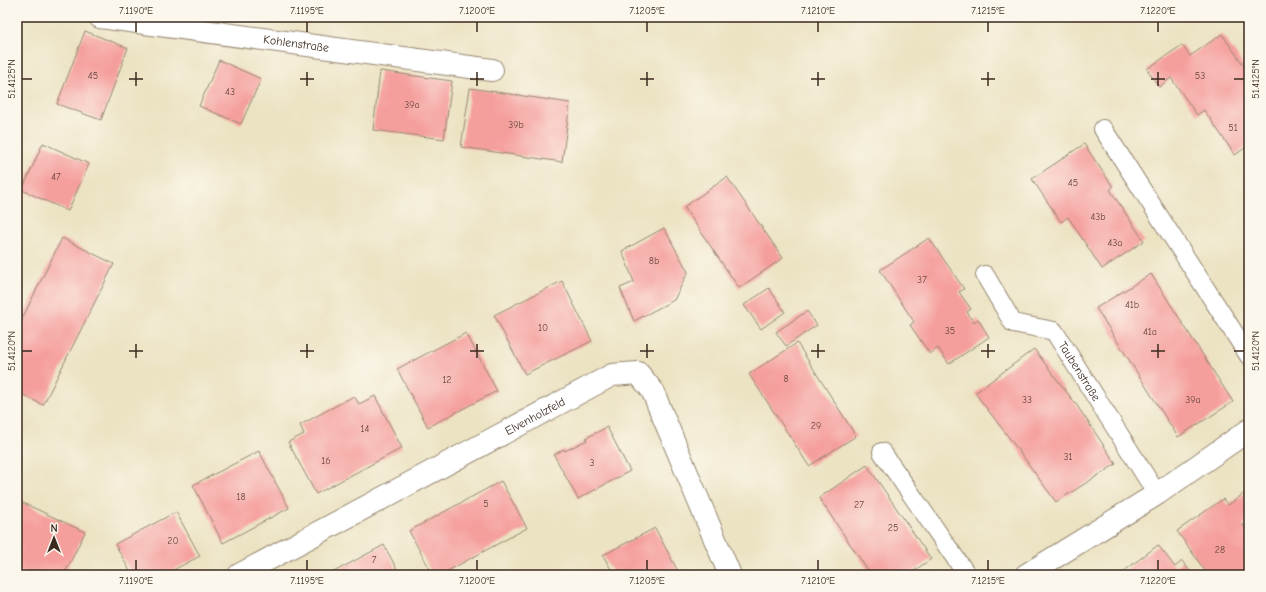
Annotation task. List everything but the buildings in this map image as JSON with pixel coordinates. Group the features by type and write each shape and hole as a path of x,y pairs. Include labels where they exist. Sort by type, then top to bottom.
{"street":[{"name":"Kohlenstraße","path":"100,17 492,70"},
{"name":"Elvenholzfeld","path":"239,575 612,375 638,373 652,390 730,575"},
{"path":"1026,575 1157,494 1249,430"}],"lane":[{"path":"1103,129 1249,356"},
{"name":"Taubenstraße","path":"985,275 1013,323 1054,331 1157,494"},
{"path":"882,452 967,575"}]}
